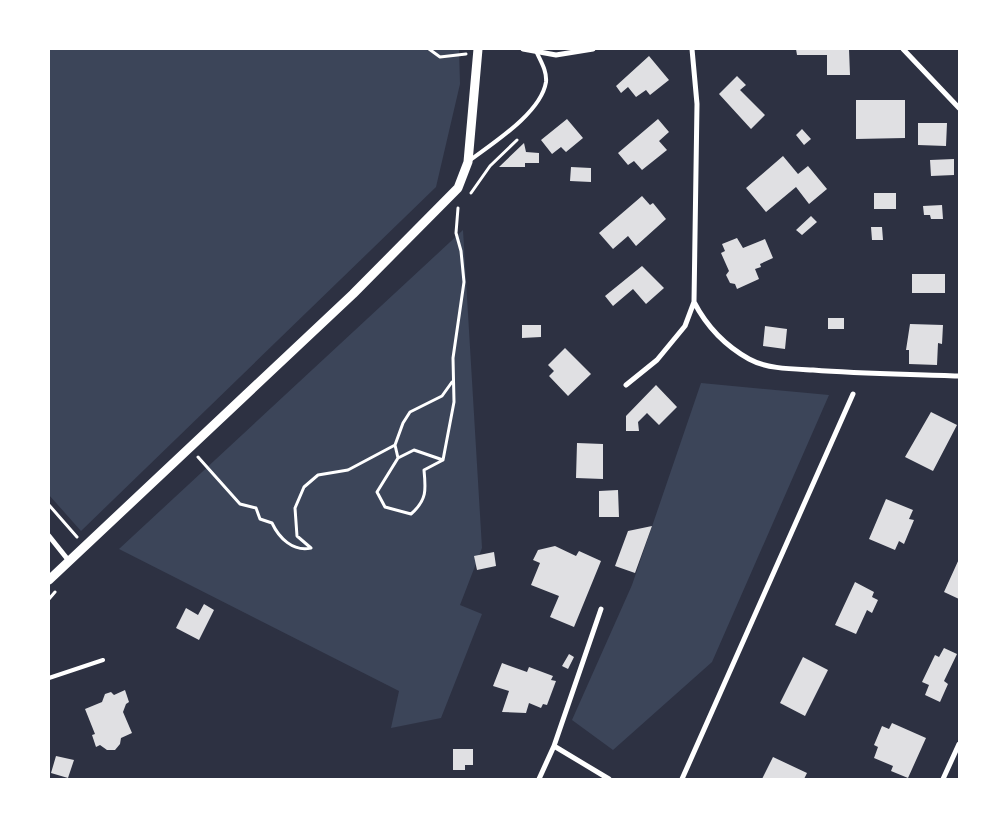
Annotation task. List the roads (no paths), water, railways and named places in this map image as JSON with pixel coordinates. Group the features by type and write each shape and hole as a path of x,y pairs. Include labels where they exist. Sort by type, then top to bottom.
{"street":[{"path":"49,580 353,294 458,188 468,162 478,49"},
{"path":"523,49 536,53 556,55 590,49"},
{"path":"626,385 657,360 685,326 694,302 697,104 692,49"},
{"path":"903,49 959,108"},
{"path":"694,302 706,325 724,342 750,360 783,368 853,373 959,376"},
{"path":"682,779 853,394"},
{"path":"49,536 69,561"},
{"path":"539,779 554,746 601,609"},
{"path":"943,779 959,744"},
{"path":"554,746 609,779"}],"lane":[{"path":"468,162 512,129 543,90 546,80 544,67 536,53"},
{"path":"49,678 103,660"}]}
